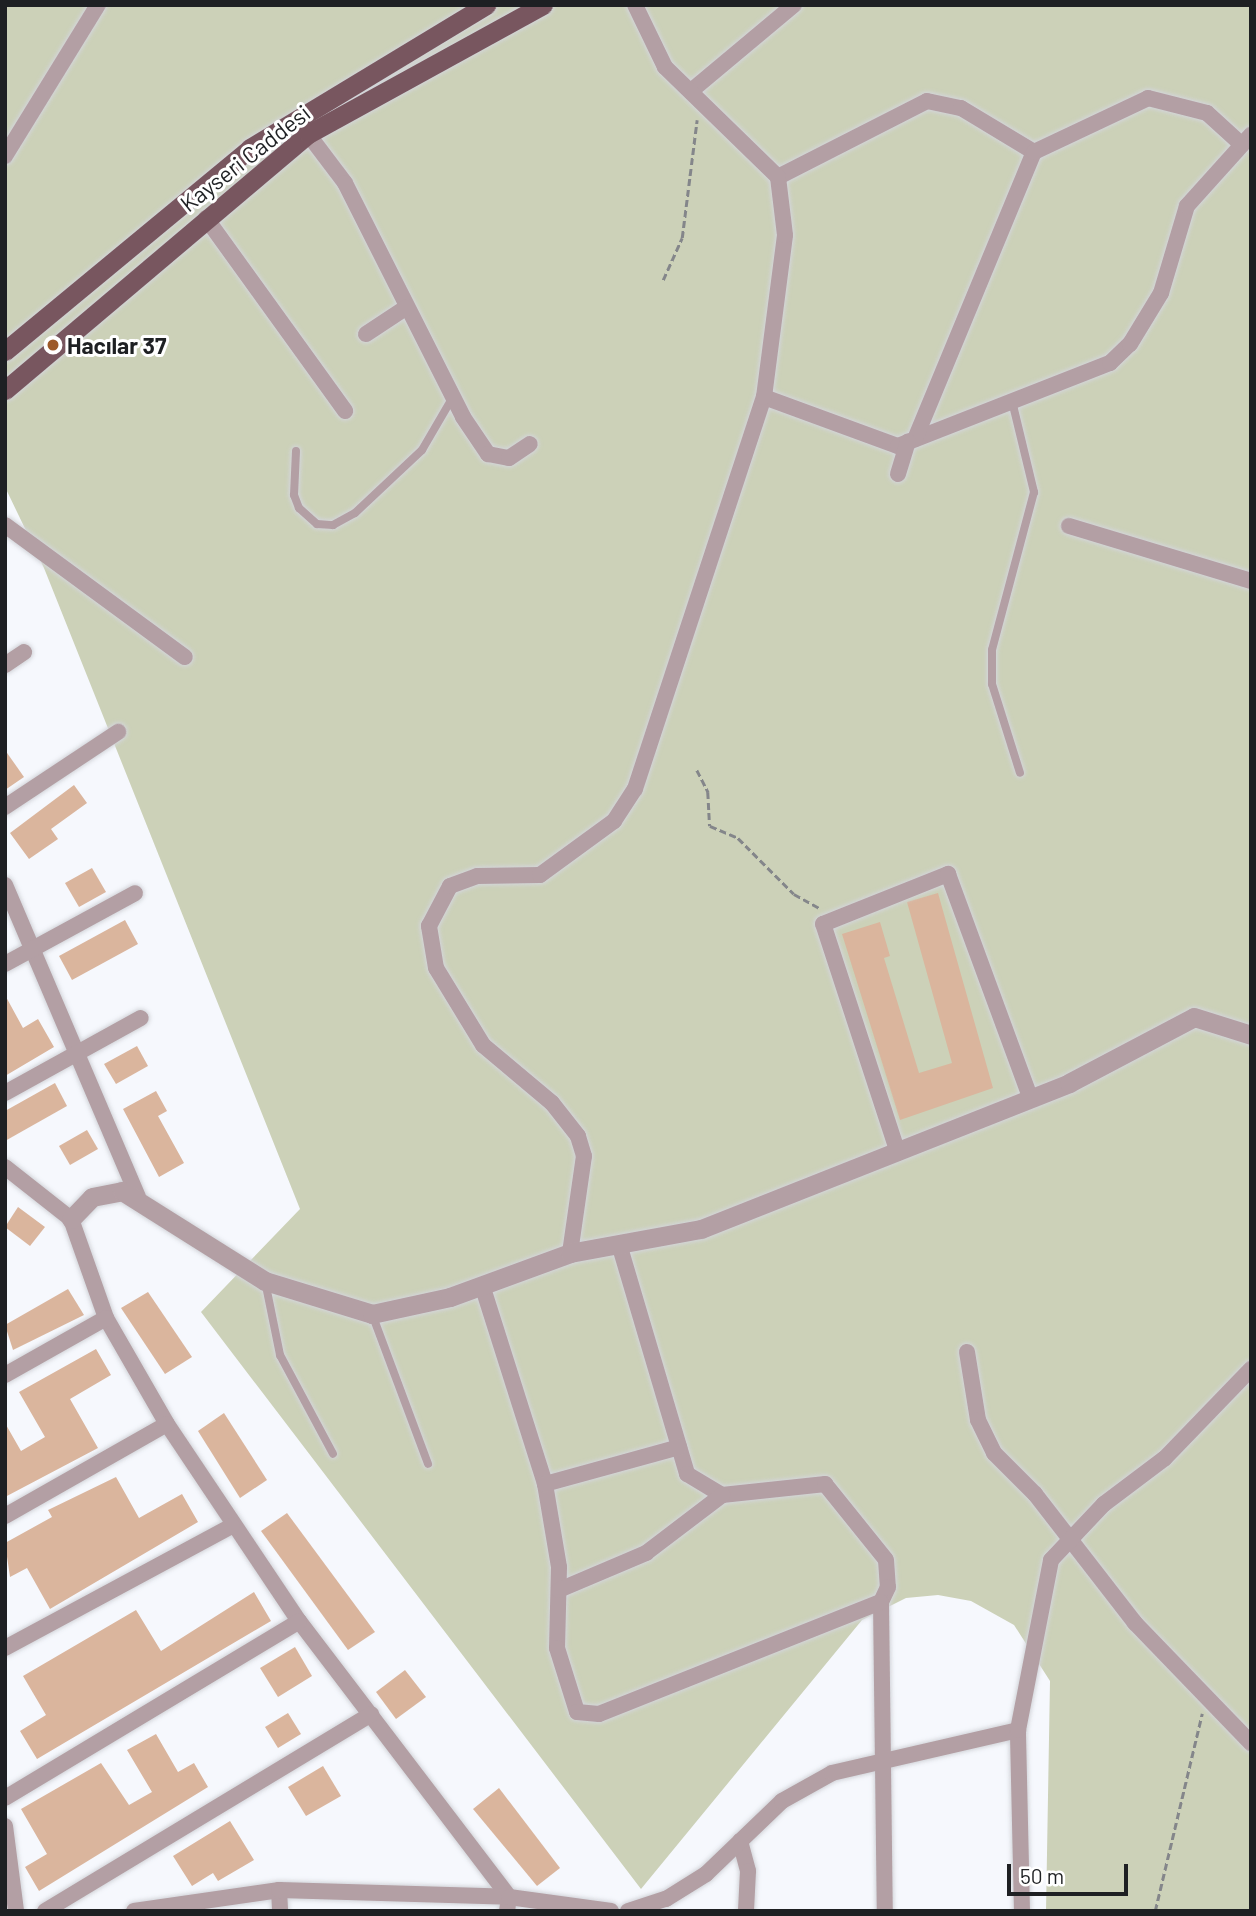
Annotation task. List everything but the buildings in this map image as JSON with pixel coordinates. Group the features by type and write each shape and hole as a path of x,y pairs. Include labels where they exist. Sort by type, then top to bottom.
{"main road":[{"name":"Kayseri Caddesi","path":"5,351 250,148 486,5"},
{"name":"Kayseri Caddesi","path":"5,390 308,134 543,5"}],"street":[{"path":"5,156 98,5"},
{"path":"570,1253 584,1156 578,1136 552,1103 483,1045 436,968 431,918 440,897 463,880 540,875 614,821 635,789 764,397 785,236 778,177 665,67 635,5"},
{"path":"695,95 794,5"},
{"path":"764,397 898,446 911,440 1110,363 1130,344 1161,293 1187,206 1246,140 1207,113 1148,97 1034,152 911,440 898,474"},
{"path":"778,177 927,101 961,108 1034,152"},
{"path":"308,134 345,183 453,397 488,454 509,458 530,444"},
{"path":"206,218 345,411"},
{"path":"366,334 407,307"},
{"path":"5,525 185,657"},
{"path":"1069,526 1251,581"},
{"path":"5,665 24,652"},
{"path":"5,807 118,732"},
{"path":"898,1153 823,924 948,874 1031,1099"},
{"path":"5,885 30,951 138,1197"},
{"path":"5,964 135,893"},
{"path":"71,1219 107,1191 138,1197 265,1281 372,1314 482,1285 570,1253 702,1229 1031,1099 1194,1017 1248,1029"},
{"path":"5,1094 141,1018"},
{"path":"5,1167 71,1219 106,1318 167,1424 232,1526 508,1904"},
{"path":"619,1244 679,1447 696,1485 722,1495"},
{"path":"482,1285 545,1485 559,1590 557,1648 569,1700 592,1716 881,1602"},
{"path":"5,1375 106,1318"},
{"path":"967,1352 984,1437 1069,1538 1135,1623 1251,1743"},
{"path":"1021,1911 1018,1730 1051,1560 1069,1538 1165,1458 1251,1369"},
{"path":"5,1516 167,1424"},
{"path":"545,1485 679,1447"},
{"path":"559,1590 646,1553 722,1495 806,1481 833,1489 886,1560 888,1587 881,1602 886,1759 885,1911"},
{"path":"5,1648 232,1526"},
{"path":"5,1798 299,1621"},
{"path":"45,1911 371,1714"},
{"path":"628,1911 666,1899 740,1842 792,1796 832,1773 1018,1730"},
{"path":"5,1826 16,1911"},
{"path":"740,1842 748,1871 746,1911"},
{"path":"279,1890 280,1911"},
{"path":"134,1911 279,1890 611,1911"}],"lane":[{"path":"296,451 294,495 299,508 317,524 333,525 355,513 422,450 453,397"},
{"path":"1012,401 1034,492 992,650 992,684 1020,773"},
{"path":"265,1281 279,1355 333,1454"},
{"path":"372,1314 428,1464"}],"path":[{"path":"663,280 682,238 695,95"},
{"path":"697,770 715,832 738,838 794,894 837,919"},
{"path":"1155,1911 1188,1752 1210,1699"}],"green space":[{"path":"5,5 1251,5 1251,1911 1046,1911 1050,1681 1014,1625 971,1601 938,1595 906,1598 862,1620 641,1889 201,1312 300,1209 44,568 5,487"}],"place":[{"name":"Hacılar 37","path":"53,345"}]}
